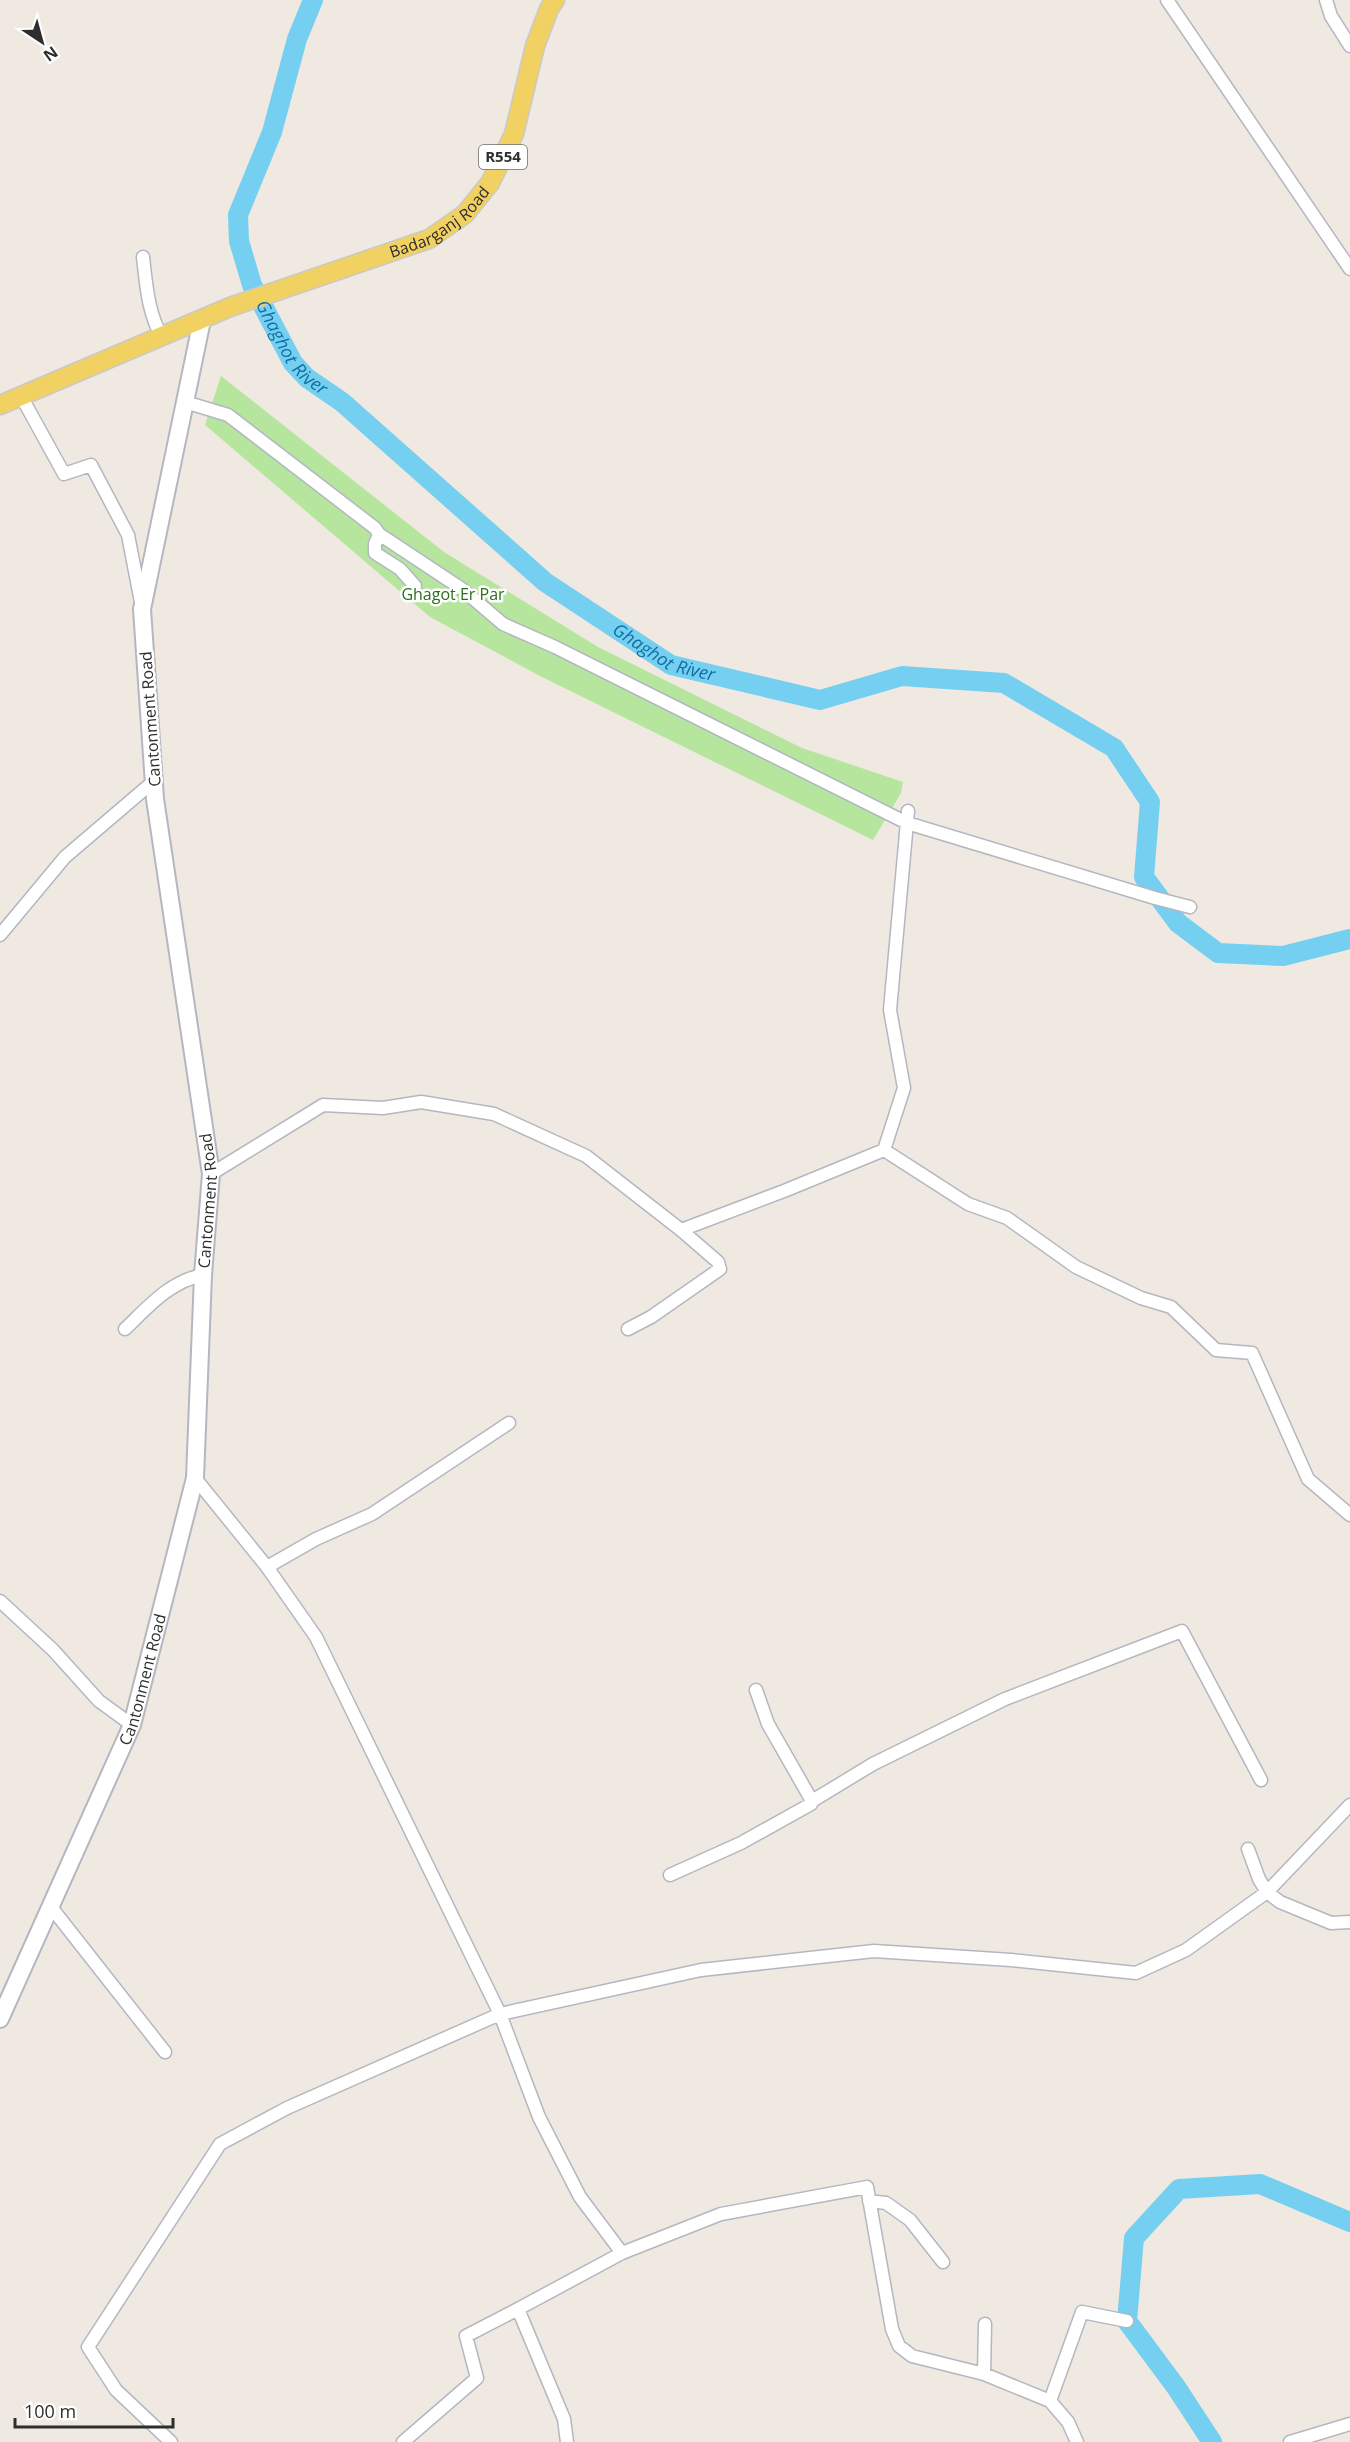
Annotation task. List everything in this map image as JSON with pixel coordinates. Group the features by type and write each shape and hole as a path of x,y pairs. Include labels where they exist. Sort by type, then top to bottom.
{"main road":[{"name":"Badarganj Road","path":"0,405 230,307 429,239 465,214 490,183 514,134 535,46 549,9 555,0"}],"street":[{"path":"1167,0 1350,269"},
{"path":"1326,0 1331,16 1350,46"},
{"path":"143,257 155,326 162,337"},
{"name":"Cantonment Road","path":"0,2019 132,1725 195,1478 203,1275 211,1174 154,781 142,609 202,320"},
{"path":"21,396 64,474 92,465 128,536 142,609"},
{"path":"185,402 228,415 375,528 379,534 462,589 503,624 566,652 908,817 1155,898 1190,907"},
{"path":"379,534 375,544 375,553 400,569 415,586"},
{"path":"0,935 65,857 154,781"},
{"path":"681,1230 884,1150 904,1088 890,1010 908,817"},
{"path":"211,1174 323,1105 383,1108 421,1102 495,1114 586,1156 718,1262 720,1269 651,1317 628,1329"},
{"path":"884,1150 968,1204 1007,1218 1076,1267 1141,1298 1171,1307 1216,1350 1252,1353 1308,1479 1350,1515"},
{"path":"124,1329 164,1292 188,1278 203,1275"},
{"path":"267,1567 315,1539 372,1514 509,1423"},
{"path":"195,1478 267,1567 316,1637 500,2014 544,2127 580,2197 622,2253"},
{"path":"0,1601 52,1650 99,1701 132,1725"},
{"path":"670,1875 741,1843 811,1804 812,1801 873,1764 1005,1699 1182,1631 1261,1780"},
{"path":"756,1690 768,1724 812,1801"},
{"path":"171,2442 116,2391 88,2347 220,2144 287,2108 500,2014 701,1970 874,1951 1011,1960 1136,1973 1186,1950 1267,1892 1350,1805"},
{"path":"1248,1849 1258,1879 1267,1892 1280,1902 1331,1923 1350,1922"},
{"path":"51,1907 165,2052"},
{"path":"403,2442 477,2378 466,2336 622,2253 721,2214 867,2187 892,2329 899,2346 912,2356 984,2374 1050,2401 1068,2422 1077,2442"},
{"path":"869,2201 886,2203 910,2220 943,2262"},
{"path":"518,2309 564,2419 567,2442"},
{"path":"1050,2401 1082,2312 1127,2321"},
{"path":"984,2374 985,2324"},
{"path":"1290,2442 1350,2424"}],"green space":[{"name":"Ghagot Er Par","path":"221,376 444,552 598,647 802,748 903,782 901,793 873,840 542,677 430,617 205,425"}],"waterway":[{"name":"Ghaghot River","path":"313,0 297,39 272,132 238,215 239,241 252,285 293,363 307,378 342,402 545,582 671,665 820,700 902,676 1004,683 1114,748 1150,802 1144,877 1178,923 1218,953 1283,956 1350,939"},
{"name":"Ghaghot River","path":"1212,2442 1176,2387 1127,2321 1134,2238 1179,2189 1260,2184 1350,2222"}]}
